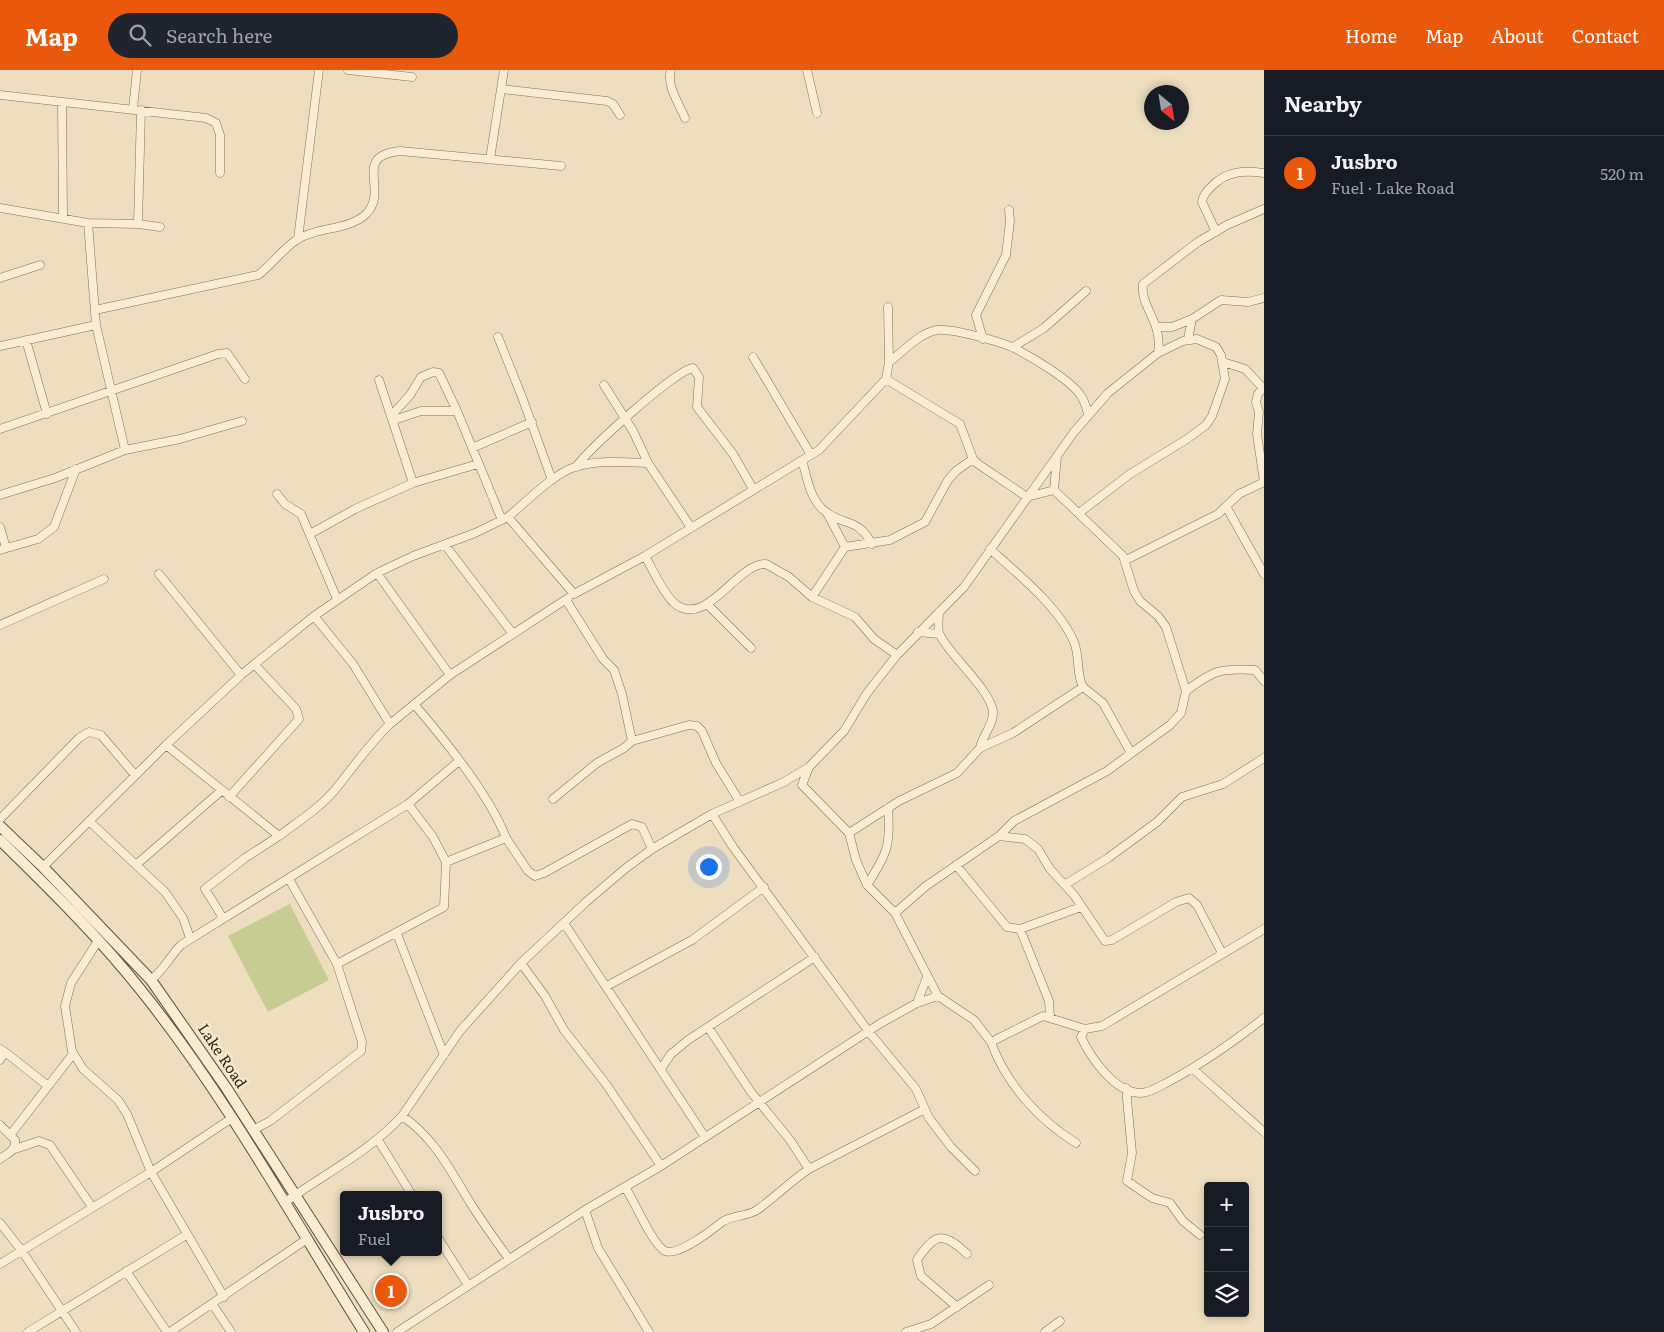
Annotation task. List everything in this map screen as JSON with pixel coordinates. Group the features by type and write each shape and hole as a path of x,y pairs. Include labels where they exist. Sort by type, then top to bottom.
{"main road":[{"name":"Lake Road","path":"0,826 44,867 151,980 196,1043 383,1332"},
{"name":"Lake Road","path":"0,840 98,941 145,995 232,1118 364,1332"}],"street":[{"path":"137,70 138,224"},
{"path":"298,239 319,70"},
{"path":"348,70 412,77"},
{"path":"490,159 504,70"},
{"path":"671,70 669,77 671,86 685,118"},
{"path":"807,70 816,113"},
{"path":"502,89 607,101 614,104 620,115"},
{"path":"0,95 206,118 216,123 220,135 220,173"},
{"path":"62,102 63,218"},
{"path":"95,310 258,274 271,266 298,239 350,224 365,216 373,205 374,168 378,158 384,153 400,151 561,166"},
{"path":"1216,232 1201,201 1207,191 1216,181 1230,173 1264,173"},
{"path":"0,208 88,223 138,224 160,227"},
{"path":"1158,353 1158,327 1144,296 1143,284 1198,242 1264,209"},
{"path":"983,339 976,315 1004,260 1010,221 1009,210"},
{"path":"88,223 96,325 125,450"},
{"path":"0,278 40,265"},
{"path":"1013,347 1044,328 1086,291"},
{"path":"1158,327 1172,327 1192,319 1221,300 1248,302 1264,298"},
{"path":"223,918 205,889 245,858 279,836 325,800 339,786 376,737 450,675 574,594 645,556 690,526 802,460 828,441 886,379 890,362 888,307"},
{"path":"1188,339 1192,319"},
{"path":"0,346 96,325"},
{"path":"890,362 915,341 936,330 956,332 983,339 1013,347 1068,382 1084,400 1088,414"},
{"path":"498,337 532,422 552,480"},
{"path":"284,1203 378,1140 402,1116 460,1031 521,963 626,868 652,849 712,814 784,782 810,767 844,731 867,692 897,655 964,587 1088,414 1131,373 1158,353 1188,339 1197,339 1216,347 1223,362 1225,379 1212,416 1206,424 1187,439 1130,474 1079,513"},
{"path":"26,340 47,414"},
{"path":"0,429 111,390 227,353 245,379"},
{"path":"753,357 811,454"},
{"path":"1126,560 1175,537 1226,508 1239,494 1264,482 1257,434 1259,412 1256,402 1258,394 1263,388 1245,368 1223,362"},
{"path":"44,867 135,775 241,675 314,616 377,573 505,518 552,480 576,466 591,449 676,377 693,368 699,377 698,407 733,454 753,489"},
{"path":"393,418 421,377 438,372 457,411 478,464 505,518 574,594"},
{"path":"886,379 960,424 973,459 1027,497 1054,490"},
{"path":"379,380 413,482"},
{"path":"604,385 626,419 648,463 690,526"},
{"path":"393,418 421,411 457,411"},
{"path":"0,494 76,470 125,450 180,439 242,421"},
{"path":"472,448 532,422"},
{"path":"1054,490 1057,456"},
{"path":"812,597 846,548 872,544 905,533 928,520 948,480 956,471 973,459"},
{"path":"802,460 812,494 827,513 846,548"},
{"path":"576,466 614,461 648,463"},
{"path":"310,534 355,509 413,482 478,464"},
{"path":"0,527 3,549 38,539 54,527 76,470"},
{"path":"895,913 956,865 999,836 1005,828 1023,815 1107,771 1176,720 1181,713 1186,691 1166,627 1158,616 1140,601 1134,591 1126,560 1054,490"},
{"path":"277,494 285,504 299,510 338,600"},
{"path":"1226,508 1264,574"},
{"path":"827,513 860,527 872,544"},
{"path":"445,545 513,634"},
{"path":"990,549 1045,602 1068,631 1079,659 1083,687 1103,703 1131,753"},
{"path":"645,556 672,600 685,608 697,608 707,604 754,566 761,564 771,567 789,578 812,597 855,617 870,635 897,655"},
{"path":"377,573 450,675"},
{"path":"159,574 241,675"},
{"path":"0,623 104,580"},
{"path":"566,600 603,659 614,670 622,694 632,741"},
{"path":"707,604 751,648"},
{"path":"939,612 939,634 986,696 993,711 991,722 985,732 980,748"},
{"path":"314,616 353,664 390,724"},
{"path":"918,632 939,634"},
{"path":"229,796 299,719 296,709 255,665"},
{"path":"1186,691 1218,670 1255,670 1264,667"},
{"path":"1255,670 1264,681"},
{"path":"849,833 888,808 957,773 980,748 1007,737 1083,687"},
{"path":"414,704 438,731 500,822 506,838 528,872 535,876 544,873 632,824 642,827 652,849"},
{"path":"553,799 596,763 630,744 632,741 680,726 697,726 702,731 716,763 740,802"},
{"path":"0,819 79,738 89,732 101,735 135,775"},
{"path":"166,745 279,836"},
{"path":"1066,884 1108,858 1157,822 1182,797 1223,784 1264,758"},
{"path":"151,980 160,973 171,955 190,938 289,879 408,804 459,762"},
{"path":"802,785 810,767"},
{"path":"784,782 802,785 849,833 856,860 867,885 895,913 926,977 938,996 974,1020 991,1042 998,1060 1032,1107 1057,1132 1076,1143"},
{"path":"137,864 221,791"},
{"path":"338,964 397,934 444,907 446,862 433,837 408,804"},
{"path":"867,885 885,856 888,846 890,836 888,808"},
{"path":"712,814 868,1032 916,1089 929,1118 951,1147 975,1171"},
{"path":"89,821 137,864 178,908 190,938"},
{"path":"999,836 1030,842 1038,849 1050,869 1066,884 1102,939 1108,941 1176,902 1189,898 1196,905 1222,953"},
{"path":"446,862 506,838"},
{"path":"956,865 1007,927 1020,929 1082,907"},
{"path":"253,1130 270,1121 361,1051 362,1042 338,964 289,879"},
{"path":"607,986 692,940 764,887"},
{"path":"564,923 705,1137"},
{"path":"1020,929 1049,1001 1050,1017"},
{"path":"991,1042 1039,1017 1050,1017 1085,1029 1096,1028 1109,1023 1264,929"},
{"path":"397,934 444,1055"},
{"path":"98,941 71,983 65,1006 73,1054 83,1069 118,1100 127,1114 151,1172 186,1235 224,1297"},
{"path":"661,1069 672,1054 708,1027 815,957"},
{"path":"521,963 545,996 564,1030 606,1084 661,1166"},
{"path":"917,1003 926,977"},
{"path":"397,1332 585,1210 661,1166 868,1032 917,1003 938,996"},
{"path":"1085,1029 1081,1037 1098,1066 1126,1088 1138,1093 1145,1093 1193,1069 1234,1043 1264,1018"},
{"path":"708,1027 758,1102 790,1140 809,1170"},
{"path":"0,1060 2,1051 48,1086"},
{"path":"11,1134 73,1054"},
{"path":"1193,1069 1264,1132"},
{"path":"1126,1088 1132,1153 1127,1181 1152,1198 1170,1203 1183,1221 1200,1234"},
{"path":"626,1187 641,1214 648,1232 664,1251 672,1252 709,1233 727,1219 756,1211 809,1170 925,1109"},
{"path":"402,1116 416,1125 430,1139 472,1207 509,1259"},
{"path":"0,1264 151,1172 232,1118"},
{"path":"0,1125 15,1140 15,1149"},
{"path":"378,1140 410,1191"},
{"path":"0,1159 15,1149 39,1141 50,1145 92,1207"},
{"path":"585,1210 598,1248 649,1332"},
{"path":"0,1223 22,1251 76,1332"},
{"path":"28,1332 186,1235"},
{"path":"957,1307 920,1276 917,1260 927,1245 940,1238 952,1240 967,1254"},
{"path":"126,1271 168,1332 213,1305 308,1239"},
{"path":"442,1244 468,1285"},
{"path":"906,1332 928,1326 989,1285"},
{"path":"213,1305 231,1332"},
{"path":"1045,1332 1060,1321"}],"green space":[{"path":"290,904 329,980 268,1012 228,936"}],"place":[{"name":"Jusbro","path":"391,1291"}]}
